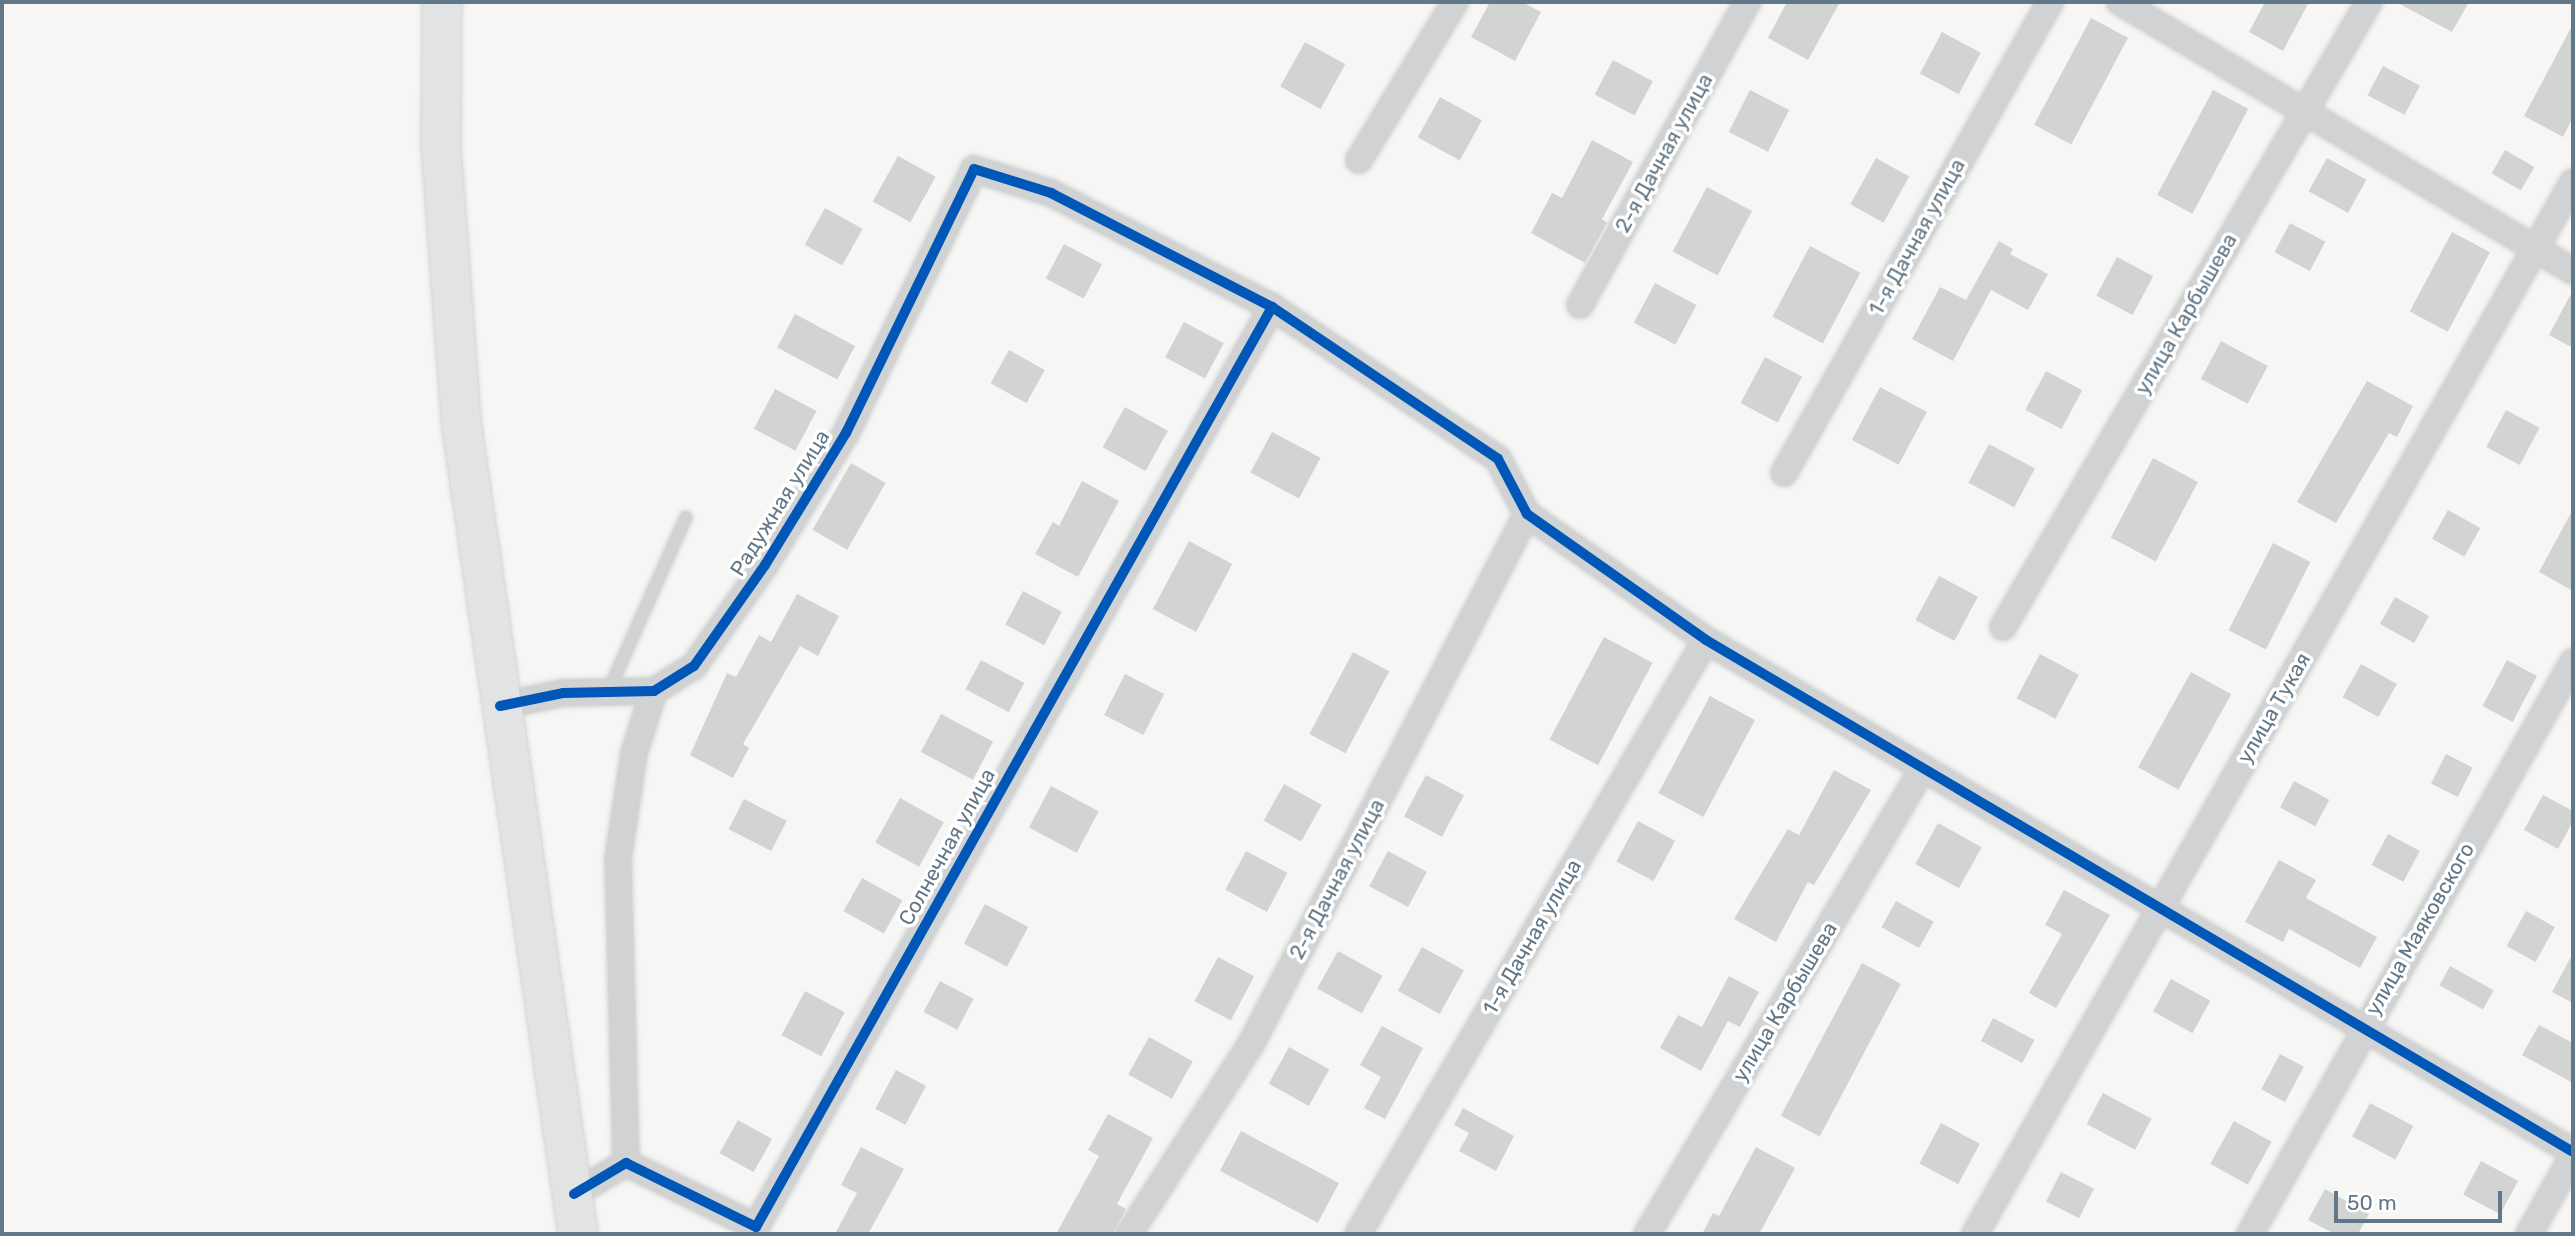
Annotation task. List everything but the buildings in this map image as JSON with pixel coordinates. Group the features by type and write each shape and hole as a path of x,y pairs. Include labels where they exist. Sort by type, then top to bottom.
{"main road":[{"path":"442,2 441,146 461,420 578,1234"}],"street":[{"path":"1359,160 1455,2"},
{"name":"2-я Дачная улица","path":"1580,305 1747,2"},
{"name":"1-я Дачная улица","path":"1784,473 2050,2"},
{"path":"2120,2 2306,110 2573,271"},
{"name":"улица Карбышева","path":"2003,627 2369,2"},
{"name":"Радужная улица","path":"654,691 694,666 714,642 806,499 846,433 974,169 1051,193 1272,307"},
{"name":"улица Тукая","path":"1975,1234 2573,182"},
{"path":"1272,307 1498,459 1527,514 1706,640 1922,769 2162,906 2573,1154 2529,1234"},
{"name":"Солнечная улица","path":"625,1163 754,1231 1272,307"},
{"name":"2-я Дачная улица","path":"1129,1234 1251,1044 1527,514"},
{"name":"1-я Дачная улица","path":"1358,1234 1706,640"},
{"name":"улица Маяковского","path":"2250,1234 2363,1028 2573,662"},
{"path":"500,706 609,690 654,691 634,753 618,859 625,1163 573,1194"},
{"name":"улица Карбышева","path":"1647,1234 1922,769"}],"lane":[{"path":"609,690 686,517"}],"cycle path":[{"path":"500,706 563,693 654,691 694,666 765,565 846,433 974,169 1051,193 1272,307 1498,459 1527,514 1706,640 2573,1152"},
{"path":"574,1194 626,1163 756,1227 1272,307"}]}
